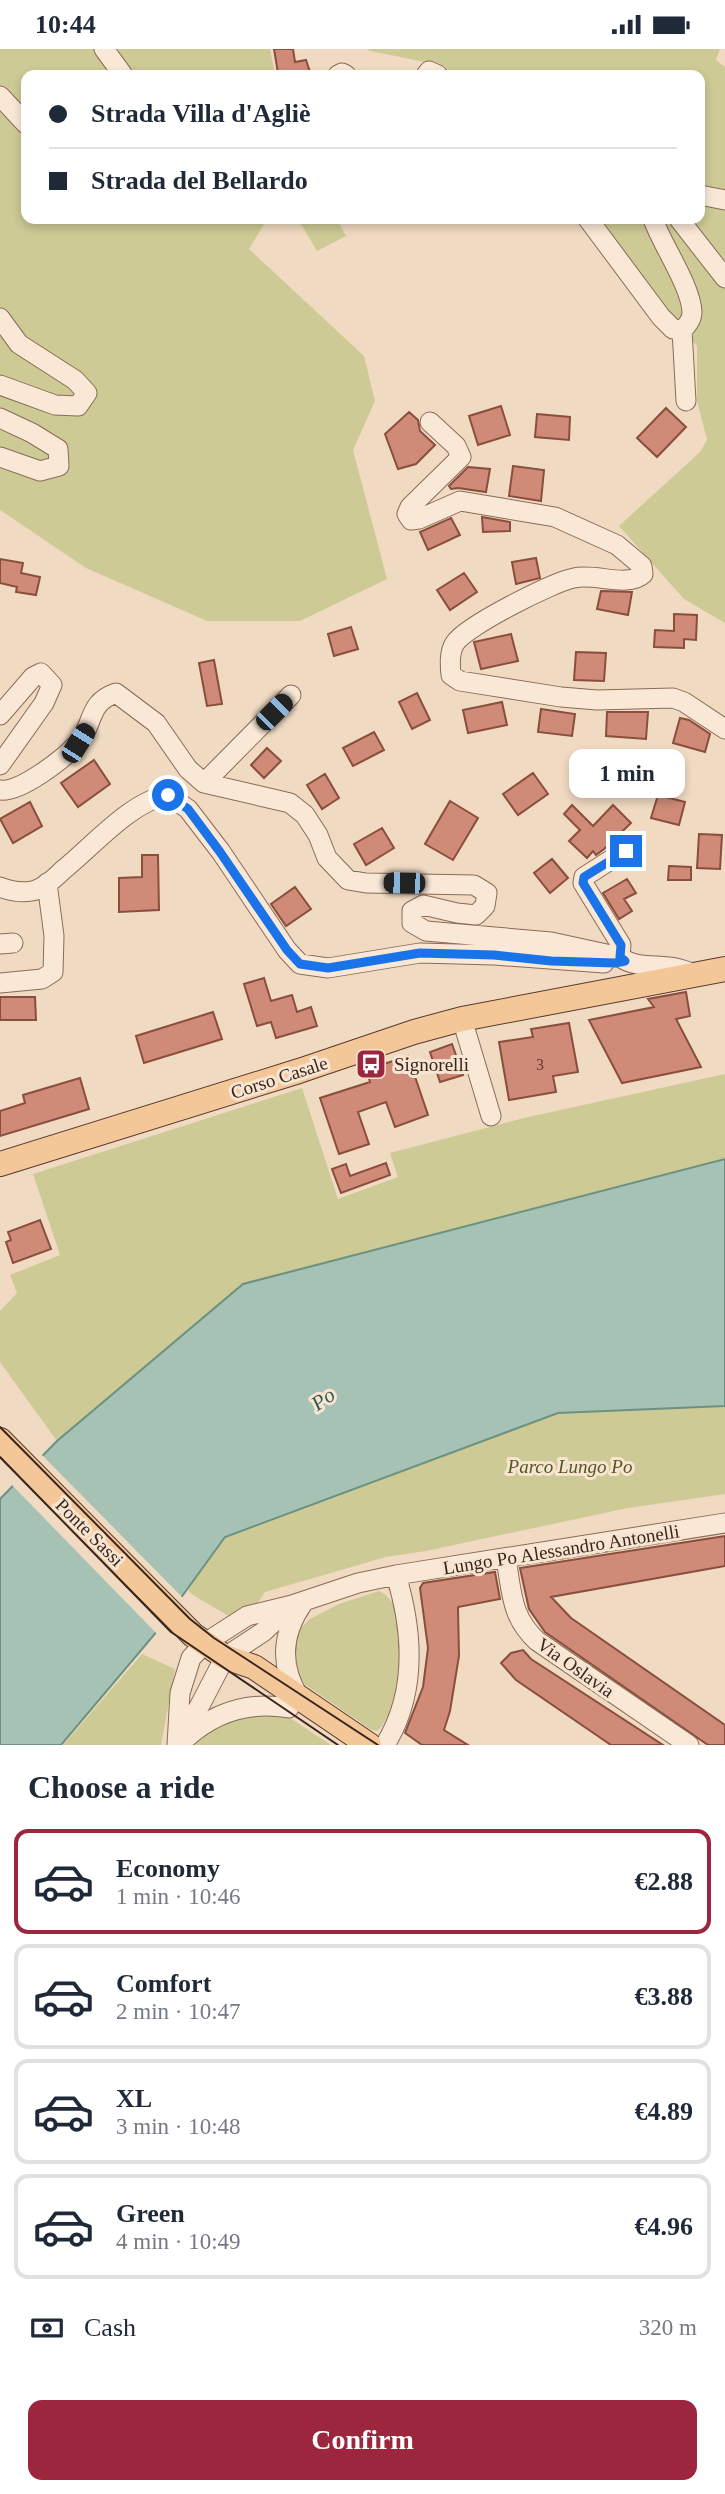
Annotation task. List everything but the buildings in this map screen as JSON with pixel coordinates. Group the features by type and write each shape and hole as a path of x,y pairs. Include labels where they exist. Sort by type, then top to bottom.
{"main road":[{"name":"Corso Casale","path":"0,1164 462,1019 725,969"},
{"name":"Ponte Sassi","path":"0,1440 180,1623 225,1657 240,1676 294,1702"},
{"path":"294,1702 345,1745"},
{"path":"294,1702 369,1745"}],"street":[{"path":"104,49 119,70"},
{"path":"0,96 21,119"},
{"path":"705,196 725,200"},
{"path":"592,224 661,317 673,330 682,330 687,327 692,313 687,293 655,224"},
{"path":"683,224 725,278"},
{"path":"0,318 19,344 75,380 87,393 78,406 55,404 0,385"},
{"path":"682,330 685,401"},
{"path":"0,418 58,449 59,466 40,471 0,457"},
{"path":"430,422 456,446 461,457 410,507 407,514 411,520 460,501 555,517 617,545 642,566 643,574 636,580 628,581 573,578 480,622 457,640 452,649 451,675 460,681 561,697 597,700 673,698 684,702 725,729"},
{"path":"0,715 33,677 41,673 52,685 44,703 0,765"},
{"path":"0,790 8,791 48,769 78,743 89,725 96,705 104,697 116,693 156,723 188,769 204,782 290,803 304,815 318,835 327,858 348,880 366,883 474,885 487,893 485,906 476,915 422,905 412,911 412,923 426,931 551,942 643,965 675,968 695,974"},
{"path":"204,782 291,695"},
{"path":"0,887 10,891 34,891 117,823 154,797 168,795 188,809 287,950 300,964 328,968 420,953 615,963 623,959"},
{"path":"623,959 621,945 583,883 584,877 626,851"},
{"path":"0,983 42,979 53,972 54,936 47,883"},
{"path":"462,1019 491,1116"},
{"name":"Lungo Po Alessandro Antonelli","path":"178,1742 180,1693 191,1658 205,1643 247,1616 358,1583 396,1575 725,1523"},
{"name":"Via Oslavia","path":"506,1559 514,1606 523,1628 537,1641 689,1745"},
{"path":"385,1745 400,1713 409,1675 405,1607 396,1575"},
{"path":"178,1742 210,1720 239,1707 294,1702 285,1646 289,1626 299,1602"},
{"name":"Lungo Po Alessandro Antonelli","path":"178,1742 225,1657 263,1632 299,1602"}],"green space":[{"path":"0,49 270,49 274,70 21,70 21,224 264,224 249,249 364,356 375,401 353,450 387,579 300,621 207,621 86,568 0,510"},
{"path":"367,49 720,49 716,60 725,67 725,623 684,599 619,526 700,452 707,440 697,401 697,346 662,309 602,224 705,224 705,70 449,70 445,66"},
{"path":"301,224 340,224 346,236 317,251"},
{"path":"725,1074 725,1159 243,1284 57,1441 0,1362 0,1311 17,1293 10,1275 60,1255 33,1174 302,1088 338,1199 398,1177 390,1153 524,1118"},
{"name":"Parco Lungo Po","path":"725,1406 725,1494 628,1508 386,1557 265,1592 255,1607 237,1621 187,1589 225,1537 558,1412"},
{"path":"379,1591 390,1600 398,1616 402,1659 394,1702 386,1720 377,1731 370,1729 300,1681 291,1658 300,1629 310,1619 339,1604"},
{"path":"142,1654 175,1669 161,1745 63,1745"},
{"path":"281,1712 331,1745 193,1745 229,1717"}],"water":[{"name":"Po","path":"725,1159 725,1406 558,1413 225,1537 154,1635 61,1745 0,1745 0,1499 57,1441 243,1284"}],"pier":[{"path":"40,1453 184,1599 158,1635 10,1483"}],"tram line":[{"path":"0,1427 190,1619 214,1638 378,1745"},
{"path":"0,1457 171,1632 338,1745"}],"place":[{"name":"Signorelli","path":"371,1064"}],"route":[{"path":"168,795 188,809 287,950 300,964 328,968 420,953 494,955 551,961 625,961 620,957 621,945 583,883 584,877 626,851"}]}
